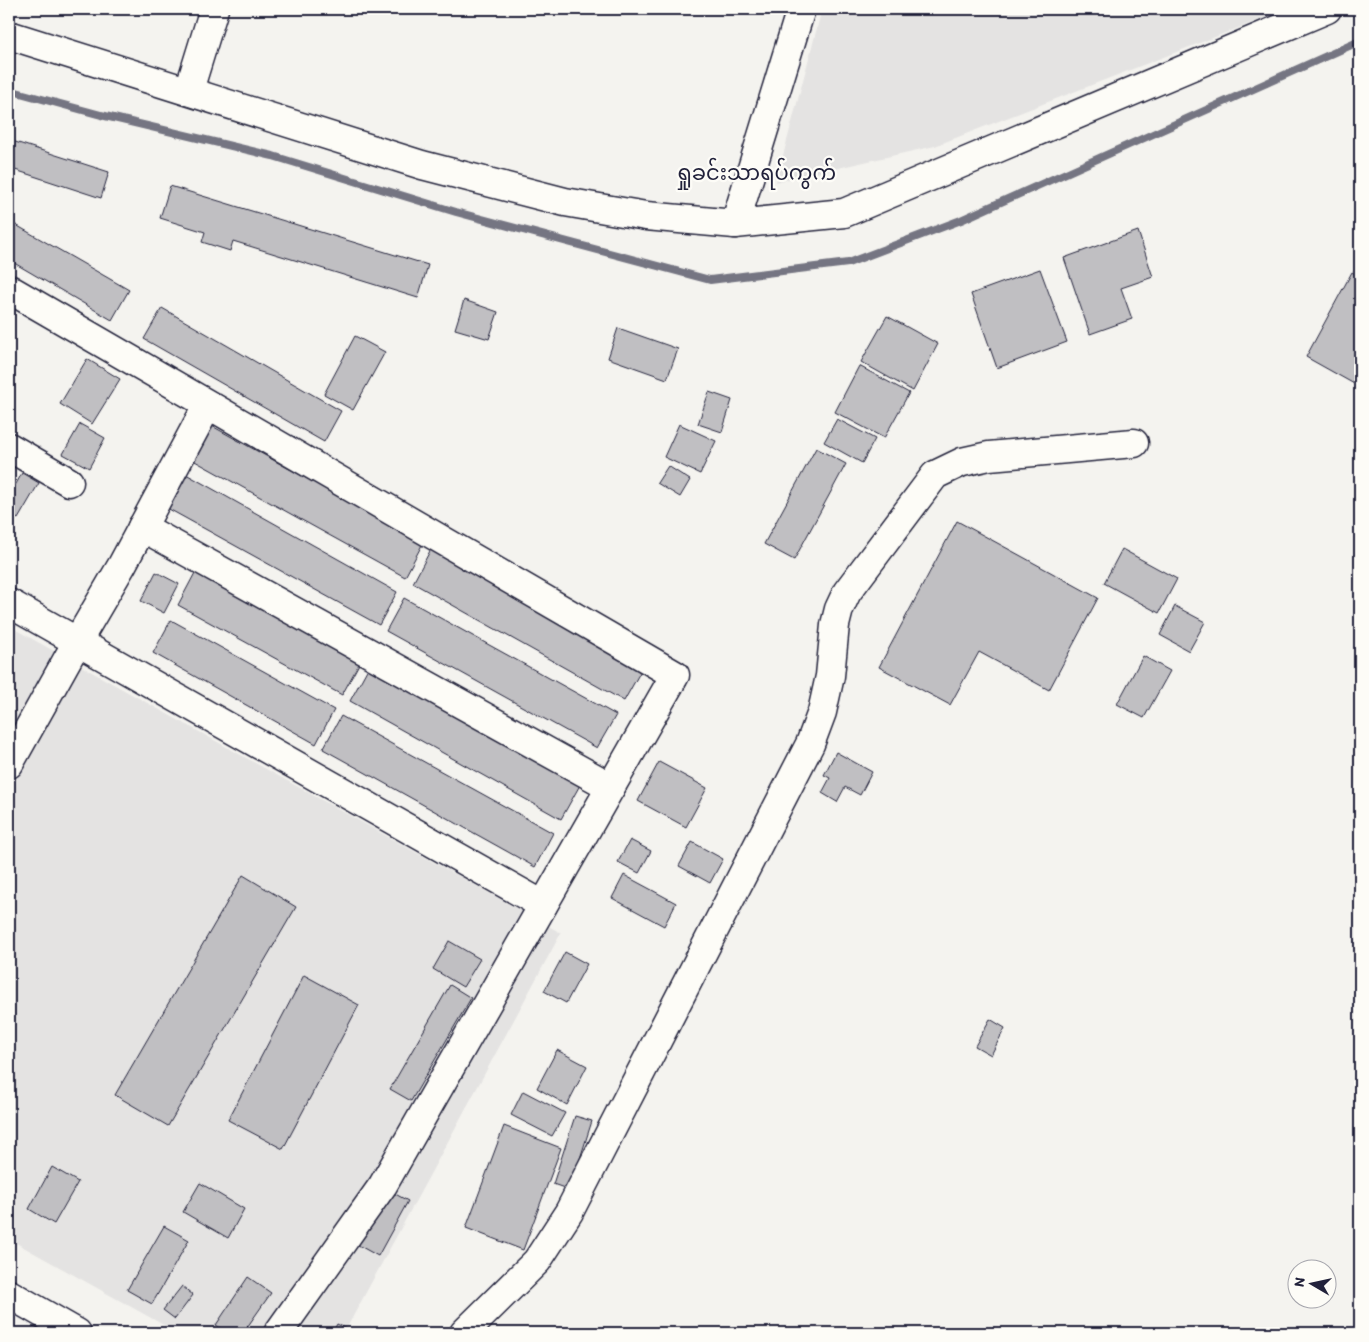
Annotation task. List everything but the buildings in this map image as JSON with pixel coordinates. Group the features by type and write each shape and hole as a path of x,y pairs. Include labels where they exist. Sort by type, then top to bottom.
{"street":[{"path":"189,90 214,9"},
{"path":"735,224 801,9"},
{"path":"9,34 422,164 565,202 646,216 735,224 844,213 1327,9"},
{"path":"9,289 675,675 383,1185 278,1333"},
{"path":"9,764 122,565 205,410"},
{"path":"464,1333 538,1261 569,1212 703,953 810,744 822,712 830,676 835,625 846,592 935,475 962,462 989,456 1134,443"},
{"path":"9,447 69,482"},
{"path":"142,527 611,786"},
{"path":"9,603 543,905"},
{"path":"9,1294 77,1333"}],"shaded area":[{"path":"822,9 1287,9 935,146 776,182"},
{"path":"9,626 561,933 344,1333 178,1333 9,1239"}],"waterway":[{"path":"9,90 101,115 273,156 456,212 710,280 848,263 961,220 1360,41"}],"district":[{"name":"ရှုခင်းသာရပ်ကွက်","path":"756,173"}]}
